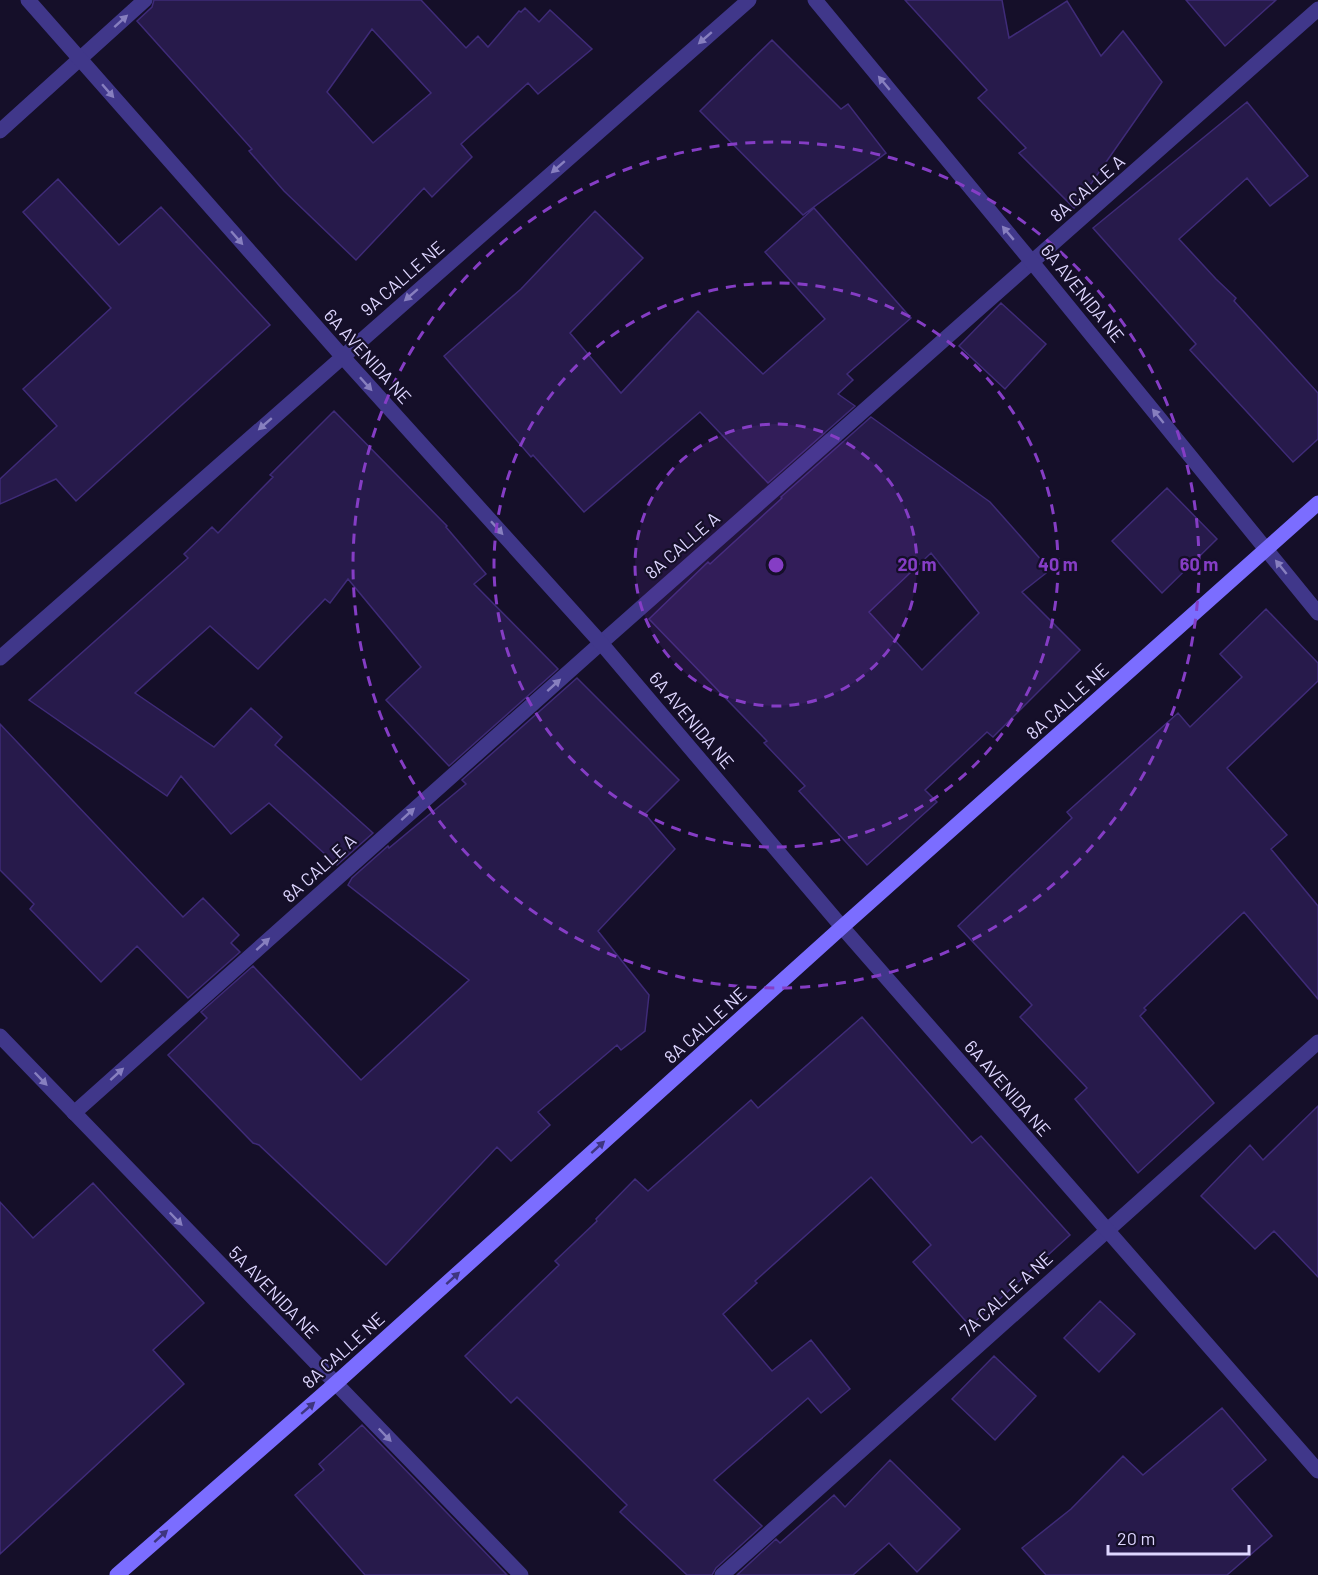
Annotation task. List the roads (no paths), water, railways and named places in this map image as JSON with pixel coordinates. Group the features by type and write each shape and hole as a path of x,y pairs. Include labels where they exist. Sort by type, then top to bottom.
{"street":[{"name":"6A AVENIDA NE","path":"28,0 342,356 601,643 842,927 1318,1471"},
{"path":"0,131 145,0"},
{"name":"9A CALLE NE","path":"0,658 749,0"},
{"name":"6A AVENIDA NE","path":"815,0 1318,613"},
{"name":"8A CALLE A","path":"74,1113 1318,9"},
{"name":"8A CALLE NE","path":"117,1575 335,1384 842,927 1318,503"},
{"name":"5A AVENIDA NE","path":"0,1036 521,1575"},
{"name":"7A CALLE A NE","path":"722,1575 1318,1042"}]}
